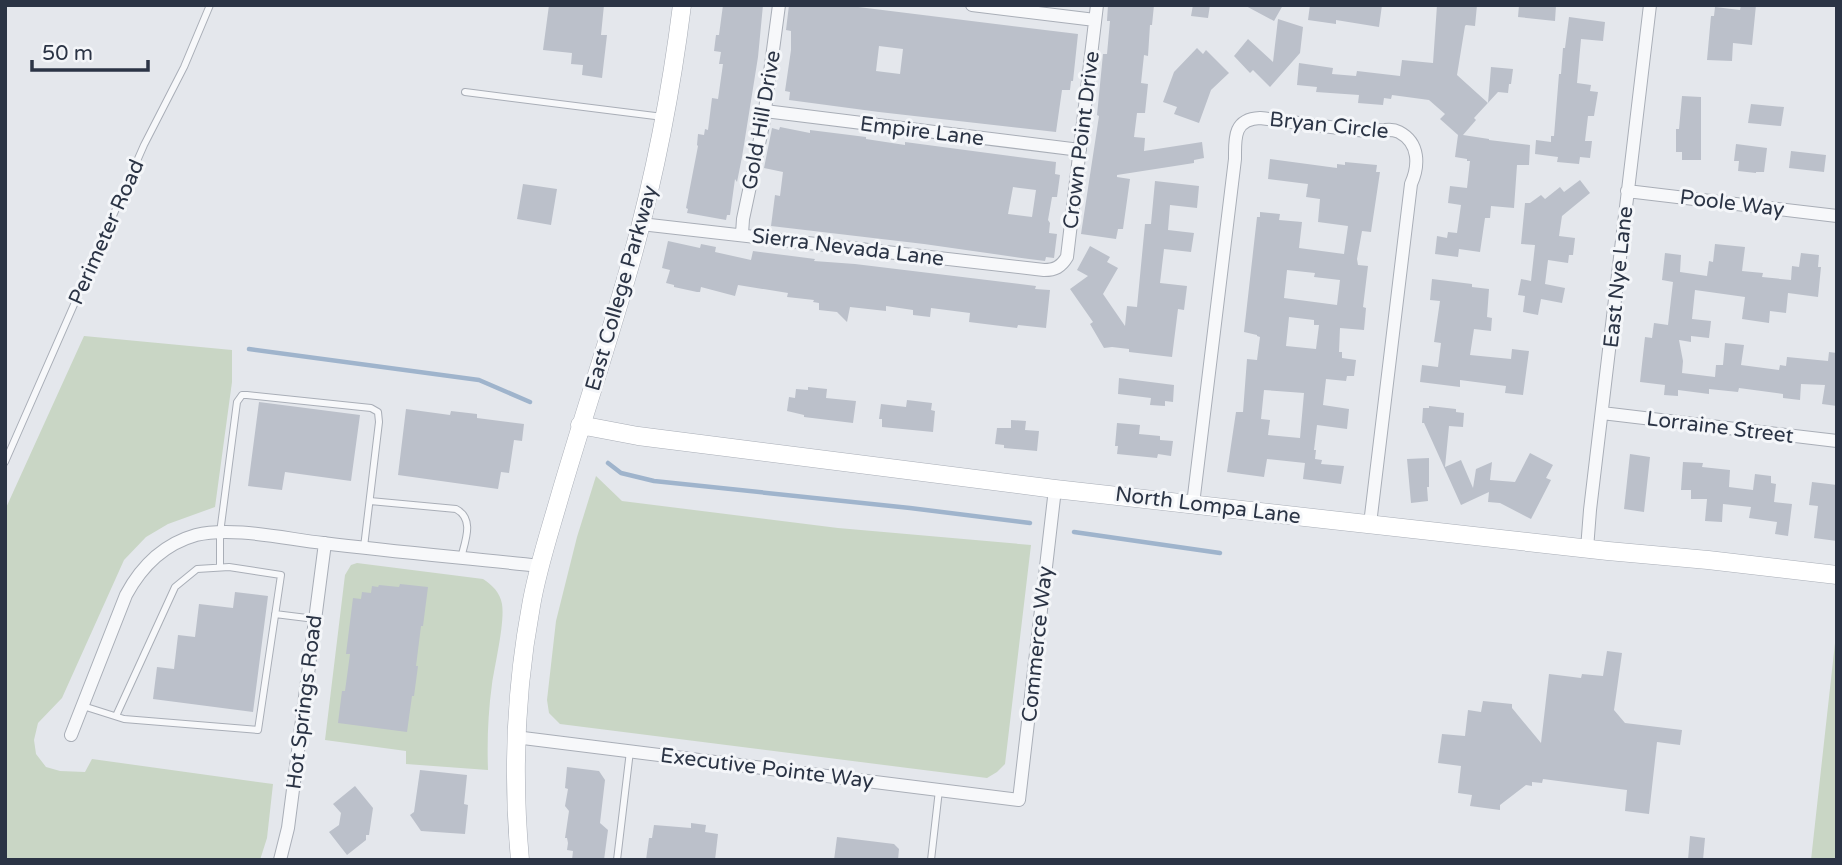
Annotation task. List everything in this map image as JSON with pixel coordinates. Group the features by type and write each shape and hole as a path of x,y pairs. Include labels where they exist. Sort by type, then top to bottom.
{"street":[{"name":"East College Parkway","path":"520,860 516,815 515,737 523,652 531,604 580,425 630,267 652,185 682,5"},
{"name":"Gold Hill Drive","path":"742,234 765,111 779,5"},
{"path":"972,5 1095,20"},
{"name":"Crown Point Drive","path":"1054,270 1067,257 1097,5"},
{"name":"East Nye Lane","path":"1587,549 1650,5"},
{"name":"Empire Lane","path":"765,111 1080,150"},
{"name":"Bryan Circle","path":"1193,503 1235,136 1240,126 1245,121 1260,118 1371,131 1392,129 1408,137 1418,162 1411,184 1370,524"},
{"name":"Poole Way","path":"1627,191 1837,216"},
{"name":"Sierra Nevada Lane","path":"641,224 1054,270"},
{"name":"Lorraine Street","path":"1602,413 1837,442"},
{"name":"North Lompa Lane","path":"580,425 638,436 1055,489 1837,575"},
{"name":"Commerce Way","path":"1019,800 1055,489"},
{"path":"71,735 133,581 154,558 178,542 198,535 236,532 540,566"},
{"name":"Hot Springs Road","path":"280,860 288,828 325,543"},
{"name":"Executive Pointe Way","path":"515,737 1019,800"}],"lane":[{"name":"Perimeter Road","path":"5,461 144,145 184,67 210,5"},
{"path":"465,93 665,117"},
{"path":"220,567 220,533 237,402 242,396 264,396 375,409 378,412 380,422 364,547"},
{"path":"370,501 456,509 464,513 467,528 461,558"},
{"path":"82,706 124,719 258,730 281,575 229,567 197,569 175,587 116,716"},
{"path":"275,614 315,619"},
{"path":"617,860 630,751"},
{"path":"931,860 939,790"}],"green space":[{"path":"84,336 232,350 232,382 215,507 168,524 146,537 124,560 62,698 38,723 34,740 36,754 46,767 60,771 85,772 92,759 273,784 267,838 260,860 5,860 5,510"},
{"path":"596,476 622,501 838,528 1031,545 1005,764 987,778 560,724 549,713 547,700 556,621"},
{"path":"357,563 483,579 497,592 502,604 502,621 492,684 488,770 406,764 406,751 325,740 345,575 351,565"},
{"path":"1836,634 1837,860 1811,860"}],"building":[{"path":"549,5 604,5 601,35 607,35 602,78 582,75 583,65 571,64 572,53 543,50"},
{"path":"723,5 763,5 758,57 742,157 737,182 735,179 730,215 727,215 726,220 687,213 686,208 698,134 704,135 705,129 708,130 712,98 718,99 723,64 719,64 721,52 714,51"},
{"path":"789,5 842,5 1078,34 1073,81 1070,90 1062,90 1056,132 789,100 790,92 785,91 791,31 786,30","holes":["879,46 903,49 900,74 876,71"]},
{"path":"1108,5 1154,5 1148,56 1144,55 1141,83 1148,84 1145,113 1137,113 1134,137 1145,138 1144,151 1202,142 1204,158 1194,160 1194,163 1117,175 1130,179 1123,229 1118,229 1116,239 1081,234 1099,116 1103,54 1107,54 1110,21 1107,21"},
{"path":"1193,5 1210,5 1208,18 1191,16"},
{"path":"1244,5 1283,5 1274,21"},
{"path":"1310,5 1382,5 1379,27 1336,20 1336,24 1308,20"},
{"path":"1437,5 1477,5 1475,26 1465,26 1457,75 1488,103 1463,135 1530,145 1529,165 1517,165 1514,208 1491,206 1490,218 1485,218 1480,252 1459,249 1458,257 1435,254 1437,236 1447,238 1448,232 1457,233 1461,205 1448,203 1450,186 1467,188 1470,161 1455,157 1458,135 1440,119 1445,114 1429,100 1392,95 1391,99 1384,98 1383,105 1358,103 1359,95 1316,92 1317,87 1297,85 1299,63 1333,68 1332,74 1356,76 1357,71 1400,76 1402,60 1433,63"},
{"path":"1519,5 1556,5 1555,21 1518,17"},
{"path":"1741,5 1756,5 1752,45 1733,43 1732,61 1707,60 1711,16 1714,16 1715,7 1740,10"},
{"path":"1569,17 1605,22 1603,41 1581,39 1577,83 1591,85 1590,91 1598,92 1594,116 1588,116 1585,141 1592,141 1590,158 1580,157 1579,164 1557,162 1558,157 1535,154 1536,140 1551,142 1551,136 1554,136 1559,74"},
{"path":"1278,19 1303,27 1300,53 1270,87 1253,70 1250,73 1234,56 1248,39 1273,62"},
{"path":"1197,48 1203,54 1206,50 1229,73 1211,90 1199,123 1174,114 1177,107 1163,102 1174,72"},
{"path":"1491,67 1513,69 1508,93 1498,92 1488,103"},
{"path":"1682,96 1701,97 1701,160 1682,160 1682,152 1676,152 1676,129 1679,129"},
{"path":"1751,104 1784,107 1781,126 1748,123"},
{"path":"780,127 810,133 810,130 905,145 905,142 1056,162 1055,174 1060,175 1057,197 1052,197 1048,220 1049,233 1057,234 1054,258 1046,257 1045,261 771,226 775,195 780,196 783,172 764,168 772,128 779,130","holes":["1013,187 1036,190 1032,217 1008,214"]},
{"path":"1736,144 1767,148 1764,172 1738,171 1739,161 1734,161"},
{"path":"1791,151 1826,155 1824,172 1789,168"},
{"path":"1270,159 1337,168 1337,164 1345,165 1345,162 1377,165 1376,172 1380,172 1371,232 1362,231 1357,259 1358,265 1368,266 1363,307 1366,308 1364,330 1340,328 1339,352 1342,352 1342,358 1356,360 1354,376 1347,376 1346,381 1326,379 1323,405 1349,409 1347,429 1317,425 1315,459 1322,460 1321,464 1344,466 1341,484 1303,479 1305,463 1267,459 1264,477 1227,472 1236,412 1243,412 1247,359 1257,360 1260,337 1244,332 1257,217 1260,217 1260,212 1280,214 1279,220 1302,222 1299,248 1344,254 1348,226 1318,222 1320,199 1306,197 1308,184 1268,179","holes":["1287,270 1315,273 1314,277 1340,280 1337,305 1284,298","1289,317 1314,320 1314,325 1319,325 1316,349 1286,346","1264,390 1304,393 1300,438 1268,435 1270,420 1261,419"]},
{"path":"1580,180 1590,193 1562,216 1559,236 1575,238 1573,255 1569,255 1568,263 1548,260 1545,284 1565,288 1562,303 1541,299 1538,315 1523,312 1525,296 1518,295 1521,279 1531,281 1535,245 1521,244 1525,203 1530,203 1541,195 1545,199 1560,187 1564,192"},
{"path":"1155,181 1199,186 1197,208 1170,205 1168,230 1194,233 1191,252 1164,249 1160,283 1187,286 1184,310 1178,309 1172,357 1129,352 1129,349 1104,348 1090,324 1093,322 1070,289 1088,276 1077,270 1090,246 1110,257 1107,262 1118,268 1103,294 1125,326 1127,306 1137,307 1145,224 1151,224"},
{"path":"523,184 557,189 551,225 517,219"},
{"path":"668,241 700,248 701,244 716,247 715,252 751,260 753,251 815,259 814,261 1036,286 1035,289 1050,290 1046,328 1018,325 1017,328 969,322 970,313 931,308 930,317 913,315 913,310 886,306 886,311 850,307 847,322 837,312 819,310 819,303 813,302 814,300 787,297 788,293 738,285 735,296 701,287 700,292 697,292 674,287 666,283 670,270 662,268"},
{"path":"1715,244 1745,247 1742,271 1763,273 1762,277 1791,280 1792,266 1799,267 1801,253 1819,255 1818,267 1821,267 1818,297 1788,293 1786,313 1770,311 1769,323 1742,319 1745,297 1695,290 1692,319 1711,321 1709,338 1691,336 1691,342 1679,340 1682,373 1715,377 1716,365 1723,365 1725,343 1744,345 1741,365 1779,370 1780,365 1786,366 1787,357 1828,361 1829,352 1837,353 1837,406 1822,404 1825,385 1801,384 1800,400 1783,398 1783,394 1739,388 1738,392 1709,389 1709,394 1678,390 1678,396 1664,395 1665,385 1640,382 1645,337 1652,338 1654,323 1668,325 1673,282 1662,280 1665,253 1681,255 1680,272 1707,276 1709,261 1713,262"},
{"path":"1432,279 1489,289 1487,317 1492,318 1491,331 1474,329 1470,355 1511,359 1512,349 1529,351 1523,395 1505,393 1506,386 1460,380 1460,387 1420,382 1422,365 1438,367 1441,343 1434,342 1440,301 1430,300"},
{"path":"1119,378 1174,385 1173,402 1165,401 1165,406 1150,405 1151,398 1118,394"},
{"path":"808,387 827,389 826,398 856,401 853,423 804,417 787,411 789,397 795,398 796,389 808,390"},
{"path":"907,400 932,403 931,410 935,411 933,432 882,427 882,419 879,419 881,404 906,407"},
{"path":"259,402 360,415 351,481 285,472 282,490 248,486"},
{"path":"1429,406 1456,409 1456,412 1464,413 1463,427 1449,426 1445,467 1461,460 1473,488 1476,469 1492,462 1490,480 1515,482 1530,453 1553,465 1546,478 1551,480 1531,519 1500,503 1488,502 1489,492 1461,505 1422,423 1423,408"},
{"path":"406,409 450,415 451,411 477,414 477,418 524,424 522,441 514,440 509,473 501,472 498,489 398,475"},
{"path":"1011,420 1026,421 1025,430 1039,431 1037,451 1004,448 1004,445 995,444 997,428 1011,428"},
{"path":"1117,423 1140,425 1139,434 1160,436 1160,440 1173,441 1171,456 1158,454 1157,458 1117,454"},
{"path":"1630,454 1650,457 1644,512 1624,509"},
{"path":"1429,458 1428,501 1411,503 1407,459"},
{"path":"1683,462 1703,463 1702,467 1730,470 1729,487 1753,490 1755,474 1771,476 1771,483 1776,484 1774,502 1792,504 1788,536 1775,534 1777,522 1749,518 1751,507 1723,504 1722,522 1705,521 1707,499 1691,499 1691,490 1681,490"},
{"path":"1812,482 1837,485 1837,541 1814,538 1818,506 1809,505"},
{"path":"400,584 428,587 407,732 338,723 350,654 346,654 353,598 361,599 362,592 371,593 372,586 399,587"},
{"path":"235,592 268,596 253,712 153,699 157,667 174,669 178,635 195,637 199,604 233,608"},
{"path":"1607,651 1622,653 1614,710 1625,723 1682,730 1680,745 1657,742 1649,814 1625,811 1627,790 1543,779 1542,783 1532,782 1532,786 1526,785 1500,805 1500,810 1470,806 1472,795 1458,793 1461,766 1438,763 1442,734 1465,736 1468,710 1481,712 1483,701 1512,704 1512,708 1541,743 1549,674 1581,678 1582,674 1603,676"},
{"path":"567,767 599,771 605,780 600,823 608,830 604,860 572,860 573,851 567,850"},
{"path":"420,770 467,775 465,834 421,831 410,815 414,812"},
{"path":"355,786 373,808 369,835 347,855 329,832 339,825 341,813 333,804"},
{"path":"691,823 706,825 705,832 718,834 715,860 646,860 654,825 691,828"},
{"path":"1690,836 1705,838 1703,860 1688,860"},
{"path":"837,837 894,844 899,849 898,860 834,860"}],"waterway":[{"path":"249,349 479,380 530,402"},
{"path":"608,463 621,473 654,481 1030,523"},
{"path":"1074,532 1220,553"}]}
